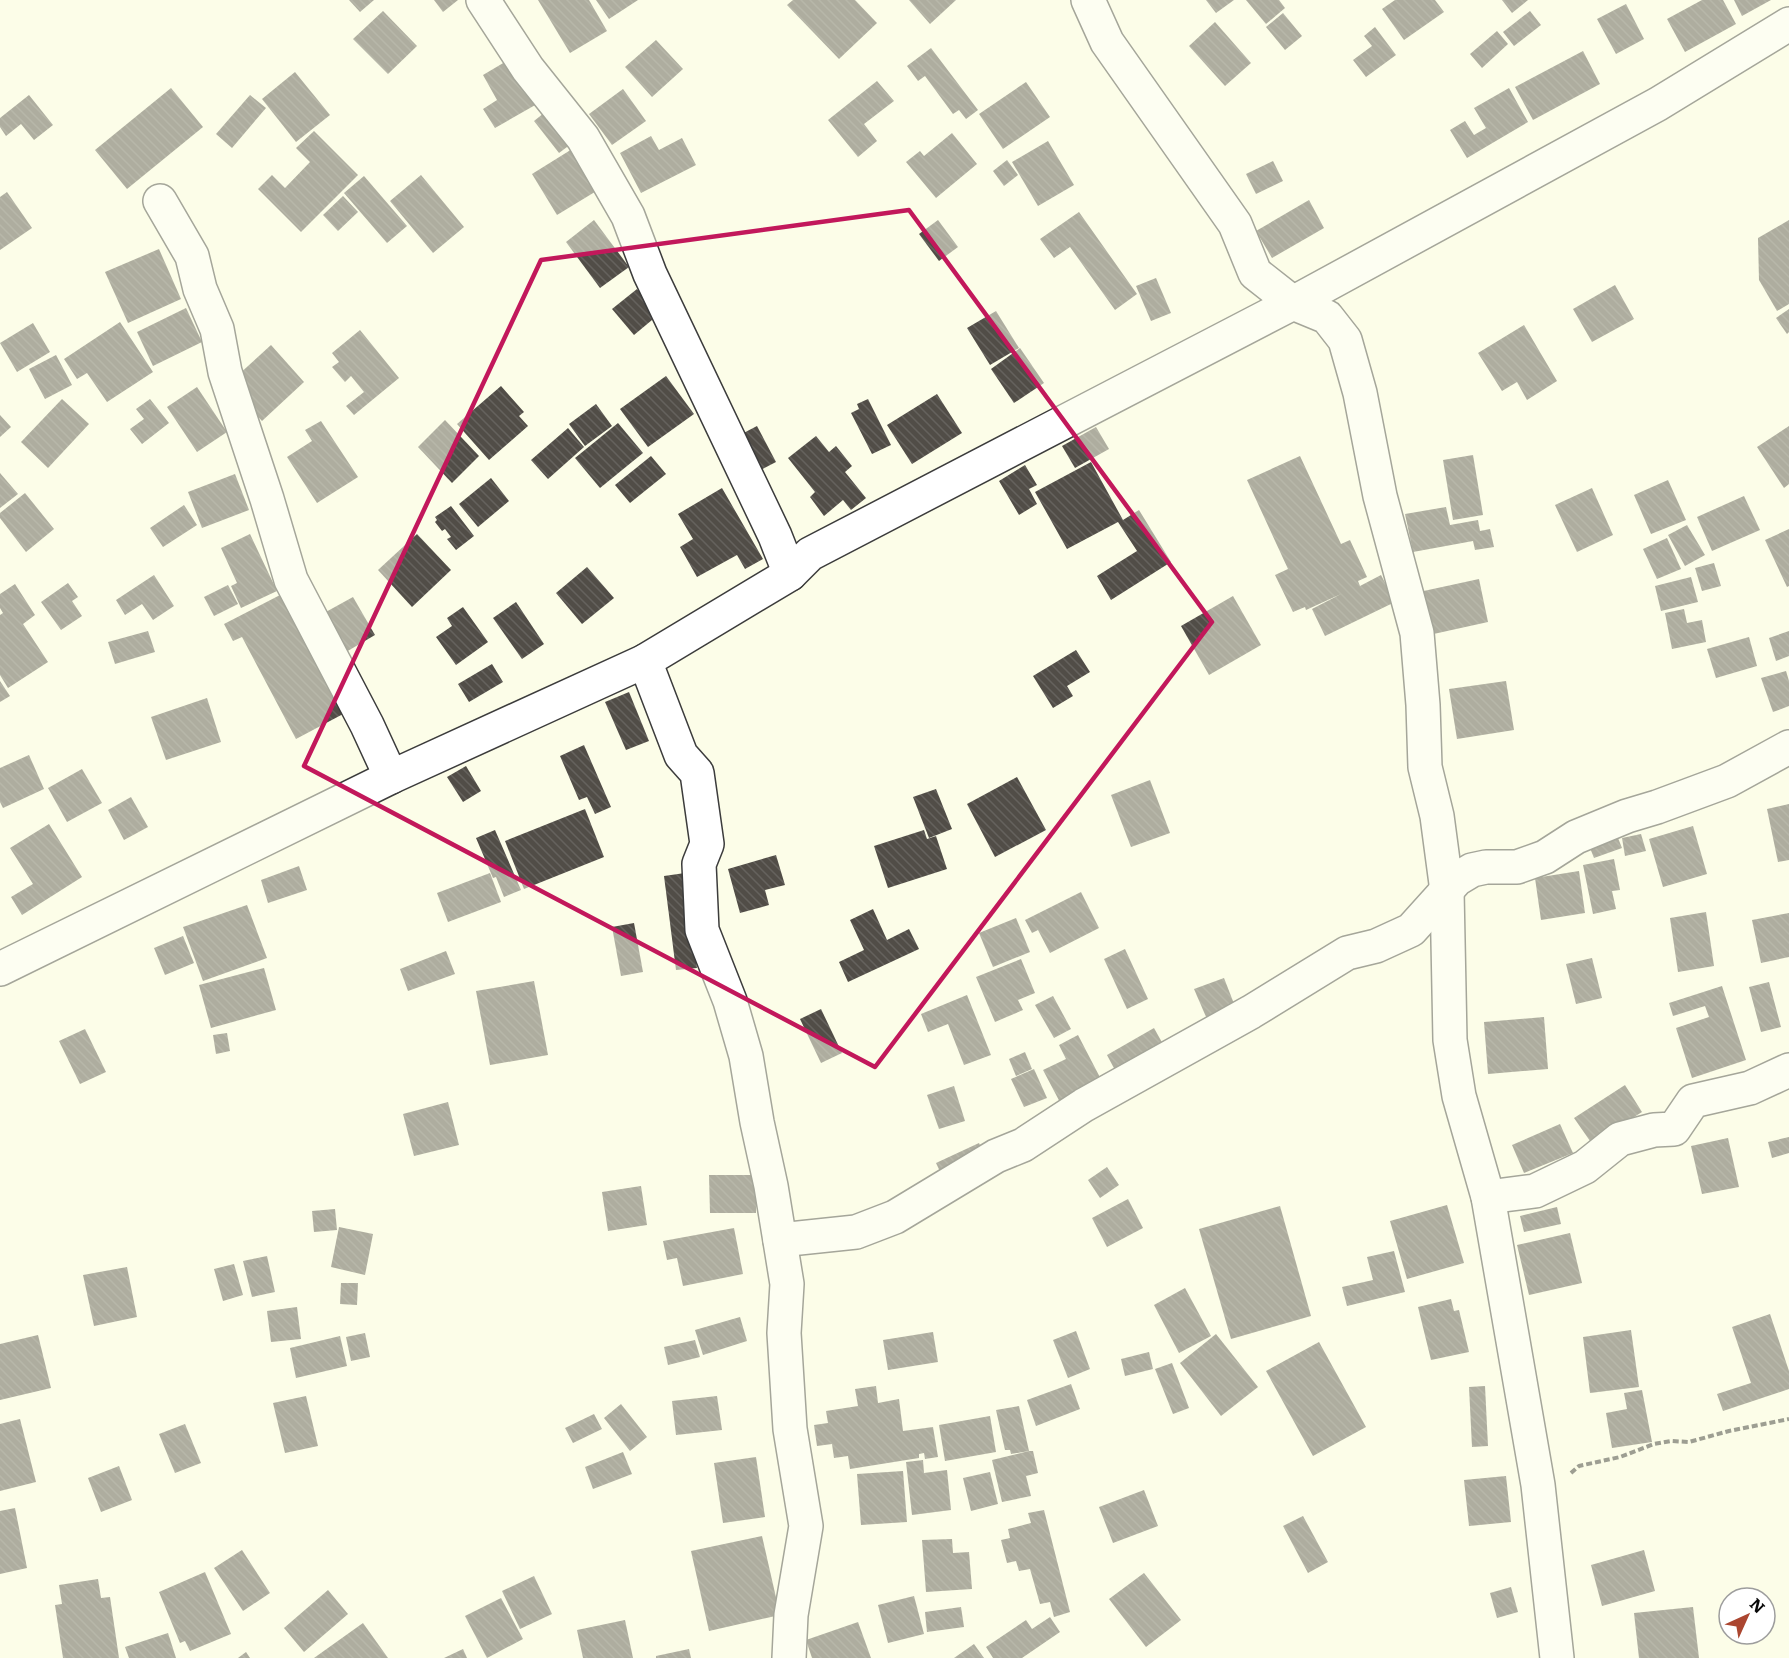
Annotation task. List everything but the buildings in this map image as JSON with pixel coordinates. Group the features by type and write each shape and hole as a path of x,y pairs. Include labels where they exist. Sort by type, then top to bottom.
{"street":[{"path":"483,0 528,69 583,138 628,216 650,274 790,574"},
{"path":"1088,0 1107,42 1235,224 1255,273 1293,303 1327,316 1345,340 1360,393 1380,496 1417,633 1425,767 1437,816 1447,891 1450,1040 1459,1096 1488,1197 1538,1485 1557,1658"},
{"path":"0,969 391,777 645,661 790,574 810,554 1293,303 1658,104 1789,24"},
{"path":"160,201 192,256 200,289 217,328 225,372 291,580 367,725 391,777"},
{"path":"645,661 681,755 697,773 707,844 699,864 702,930 730,1001 746,1056 787,1284 784,1333 790,1430 806,1526 791,1615 789,1658"},
{"path":"780,1240 856,1232 895,1216 996,1156 1023,1145 1084,1105 1251,1012 1347,953 1376,946 1411,930 1457,879 1472,870 1486,867 1517,867 1545,857 1576,837 1627,816 1727,781 1789,747"},
{"path":"1488,1197 1534,1191 1585,1167 1620,1139 1653,1130 1674,1128 1693,1101 1750,1088 1789,1070"}],"path":[{"path":"1538,1485 1562,1482 1579,1466 1620,1456 1654,1444 1671,1441 1689,1442 1728,1431 1789,1419"}],"highlighted area":[{"path":"909,210 1212,622 875,1067 304,766 541,260"}]}
